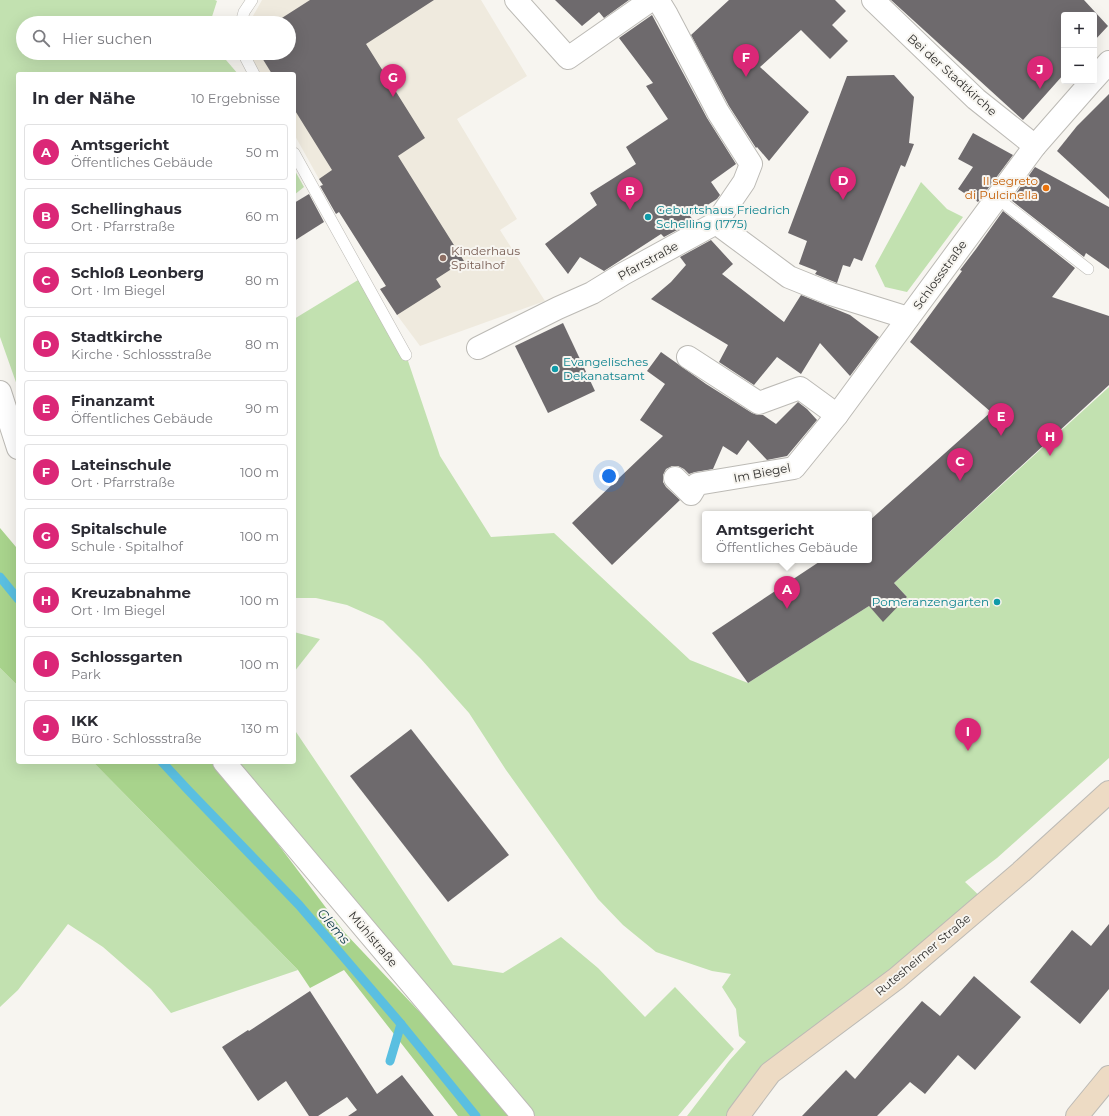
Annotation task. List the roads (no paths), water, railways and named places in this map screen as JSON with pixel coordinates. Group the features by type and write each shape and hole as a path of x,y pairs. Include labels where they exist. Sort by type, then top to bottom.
{"street":[{"path":"516,0 568,58 651,0"},
{"name":"Pfarrstraße","path":"478,348 558,308 592,293 623,274 716,223 744,182 751,164 718,112 658,0"},
{"name":"Bei der Stadtkirche","path":"873,0 976,99 1034,146"},
{"name":"Schlossstraße","path":"1097,76 1109,62"},
{"name":"Schlossstraße","path":"716,223 789,277 831,294 908,318 1034,146 1089,84"},
{"name":"Im Biegel","path":"675,478 691,494 697,484 794,468 837,415 908,318"},
{"path":"688,357 759,403 800,388 837,415"},
{"path":"0,392 16,442"},
{"name":"Mühlstraße","path":"226,764 523,1116"},
{"name":"Rutesheimer Straße","path":"738,1116 770,1073 897,978 998,892 1109,792"},
{"path":"1077,1116 1109,1077"}],"lane":[{"path":"243,16 252,0"},
{"path":"247,60 253,72"},
{"path":"296,157 406,355"},
{"path":"997,198 1088,269"}],"waterway":[{"name":"Glems","path":"0,577 16,597"},
{"name":"Glems","path":"164,764 299,905 401,1024 476,1116"},
{"path":"390,1061 401,1024"}],"place":[{"name":"Lateinschule","path":"746,77"},
{"name":"IKK","path":"1040,89"},
{"name":"Spitalschule","path":"393,97"},
{"name":"Il segreto di Pulcinella","path":"1046,188"},
{"name":"Stadtkirche","path":"843,200"},
{"name":"Schellinghaus","path":"630,210"},
{"name":"Geburtshaus Friedrich Schelling (1775)","path":"648,217"},
{"name":"Kinderhaus Spitalhof","path":"443,258"},
{"name":"Evangelisches Dekanatsamt","path":"555,369"},
{"name":"Finanzamt","path":"1001,436"},
{"name":"Kreuzabnahme","path":"1050,456"},
{"name":"Schloß Leonberg","path":"960,481"},
{"name":"Pomeranzengarten","path":"997,602"},
{"name":"Amtsgericht","path":"787,609"},
{"name":"Schlossgarten","path":"968,751"}]}
